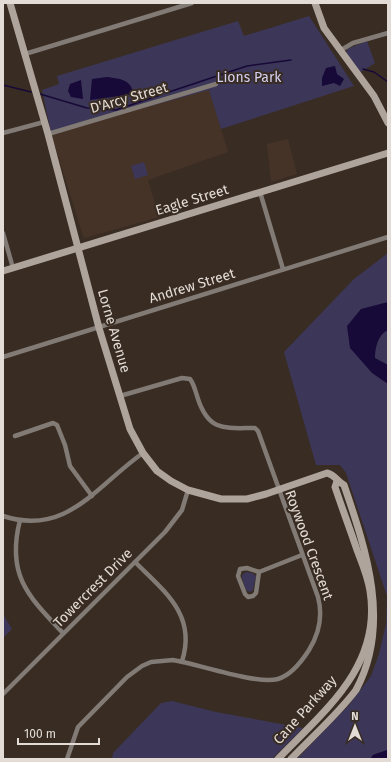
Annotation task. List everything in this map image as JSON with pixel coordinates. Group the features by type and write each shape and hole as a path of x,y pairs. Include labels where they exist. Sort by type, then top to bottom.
{"main road":[{"name":"Lorne Avenue","path":"10,3 48,134 99,328 130,429 143,453 157,471 188,490 221,499 236,499 266,494 322,473 333,475 337,481"},
{"path":"315,3 321,22 374,96 388,123"},
{"name":"Eagle Street","path":"3,271 388,153"},
{"name":"Cane Parkway","path":"278,759 339,695 360,663 367,646 372,608 370,590 334,487 337,481 344,485 377,582 381,606 381,630 368,672 356,691 291,759"}],"street":[{"path":"25,54 174,6 192,3"},
{"path":"341,50 353,43 388,33"},
{"name":"D'Arcy Street","path":"48,134 216,84"},
{"path":"3,133 44,122"},
{"path":"260,192 283,269"},
{"path":"3,233 13,268"},
{"name":"Andrew Street","path":"3,357 388,237"},
{"name":"Roywood Crescent","path":"67,759 78,727 131,674 151,662 166,660 182,662 263,681 280,679 293,670 306,655 313,644 320,620 318,598 258,431 254,428 228,429 212,423 202,411 190,379 182,378 120,396"},
{"path":"15,436 52,423 57,425 65,445 70,466 92,496"},
{"path":"3,516 20,520 55,518 74,509 92,496 143,453"},
{"name":"Towercrest Drive","path":"3,694 173,523 182,510 188,490"},
{"path":"20,520 16,538 17,563 22,584 41,610 63,633"},
{"path":"259,572 256,593 253,596 248,597 244,592 238,572 245,568 259,572 302,555"},
{"path":"135,562 171,597 181,614 185,628 186,641 182,662"}],"shaded area":[{"path":"335,66 337,74 344,79 340,86 334,83 322,86 322,78 326,68"},
{"path":"107,77 121,79 130,85 134,94 90,100 92,79"},
{"path":"81,80 83,99 71,97 68,91 70,84"},
{"path":"209,89 228,152 148,180 159,217 85,238 83,236 51,133"},
{"path":"288,139 297,174 271,182 267,144"},
{"path":"388,302 388,330 379,338 376,346 375,358 388,365 388,384 372,373 350,348 347,326 361,309"}],"green space":[{"name":"Lions Park","path":"309,16 354,86 221,129 209,90 51,133 42,90 59,84 57,76 238,21 244,36"},
{"path":"367,41 375,63 359,73 346,55 347,49"},
{"path":"144,162 148,175 135,179 131,166"},
{"path":"388,253 388,759 297,759 349,705 371,676 379,654 386,624 387,596 346,473 340,465 316,465 284,352 354,279"},
{"path":"246,572 252,573 256,576 253,590 250,592 246,590 242,578 242,575"},
{"path":"3,614 12,629 3,638"},
{"path":"172,701 216,712 303,728 272,759 112,759 113,753 161,703"}],"waterway":[{"path":"169,92 247,66 291,60"},
{"path":"363,69 374,72 388,82"},
{"path":"3,85 31,92"},
{"path":"40,94 87,108 116,110 160,95"},
{"path":"376,759 388,755"}]}
